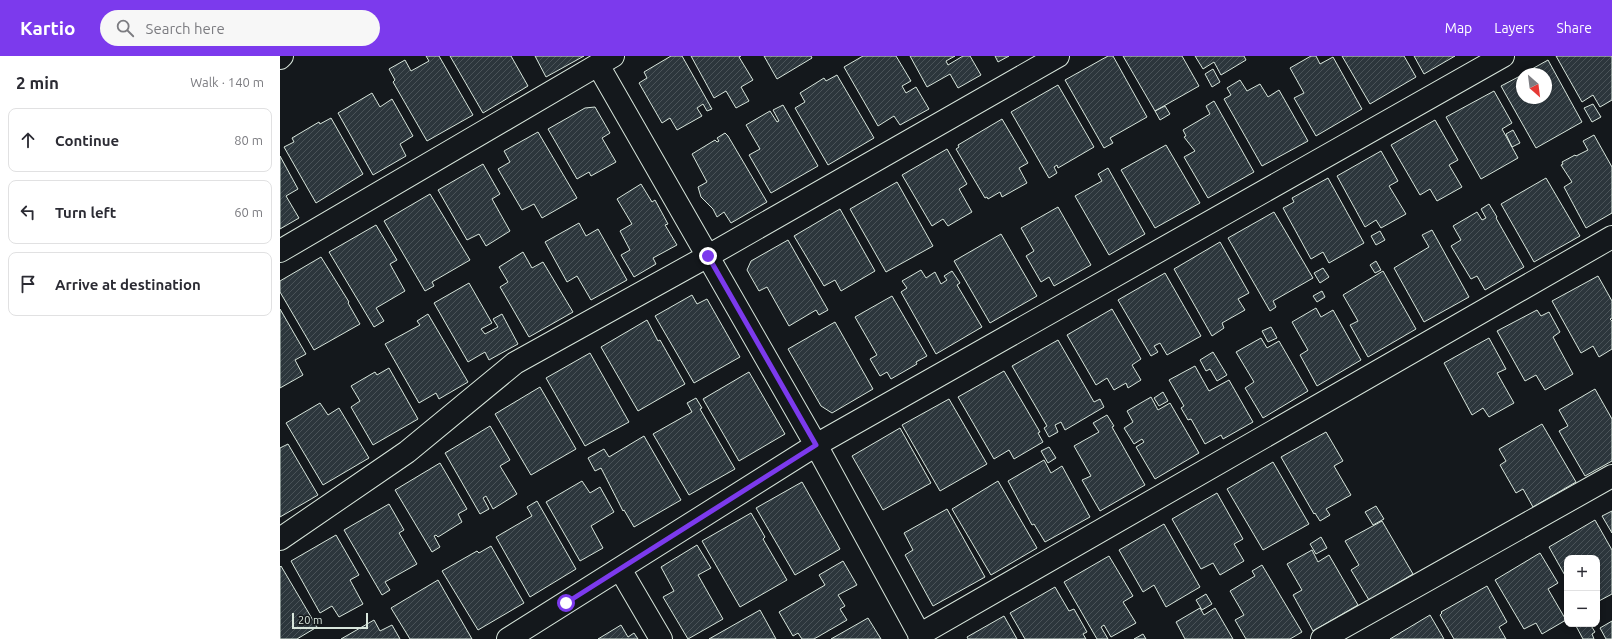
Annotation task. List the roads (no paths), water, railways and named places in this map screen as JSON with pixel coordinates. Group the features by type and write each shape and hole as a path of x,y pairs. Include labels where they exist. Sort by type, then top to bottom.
{"street":[{"path":"280,539 407,452 515,363 708,256 1058,56"},
{"path":"508,639 816,445 1504,56"},
{"path":"280,251 606,60 708,256 816,445 921,637 1612,236"},
{"path":"1322,639 1612,476"},
{"path":"620,569 661,639"}]}
